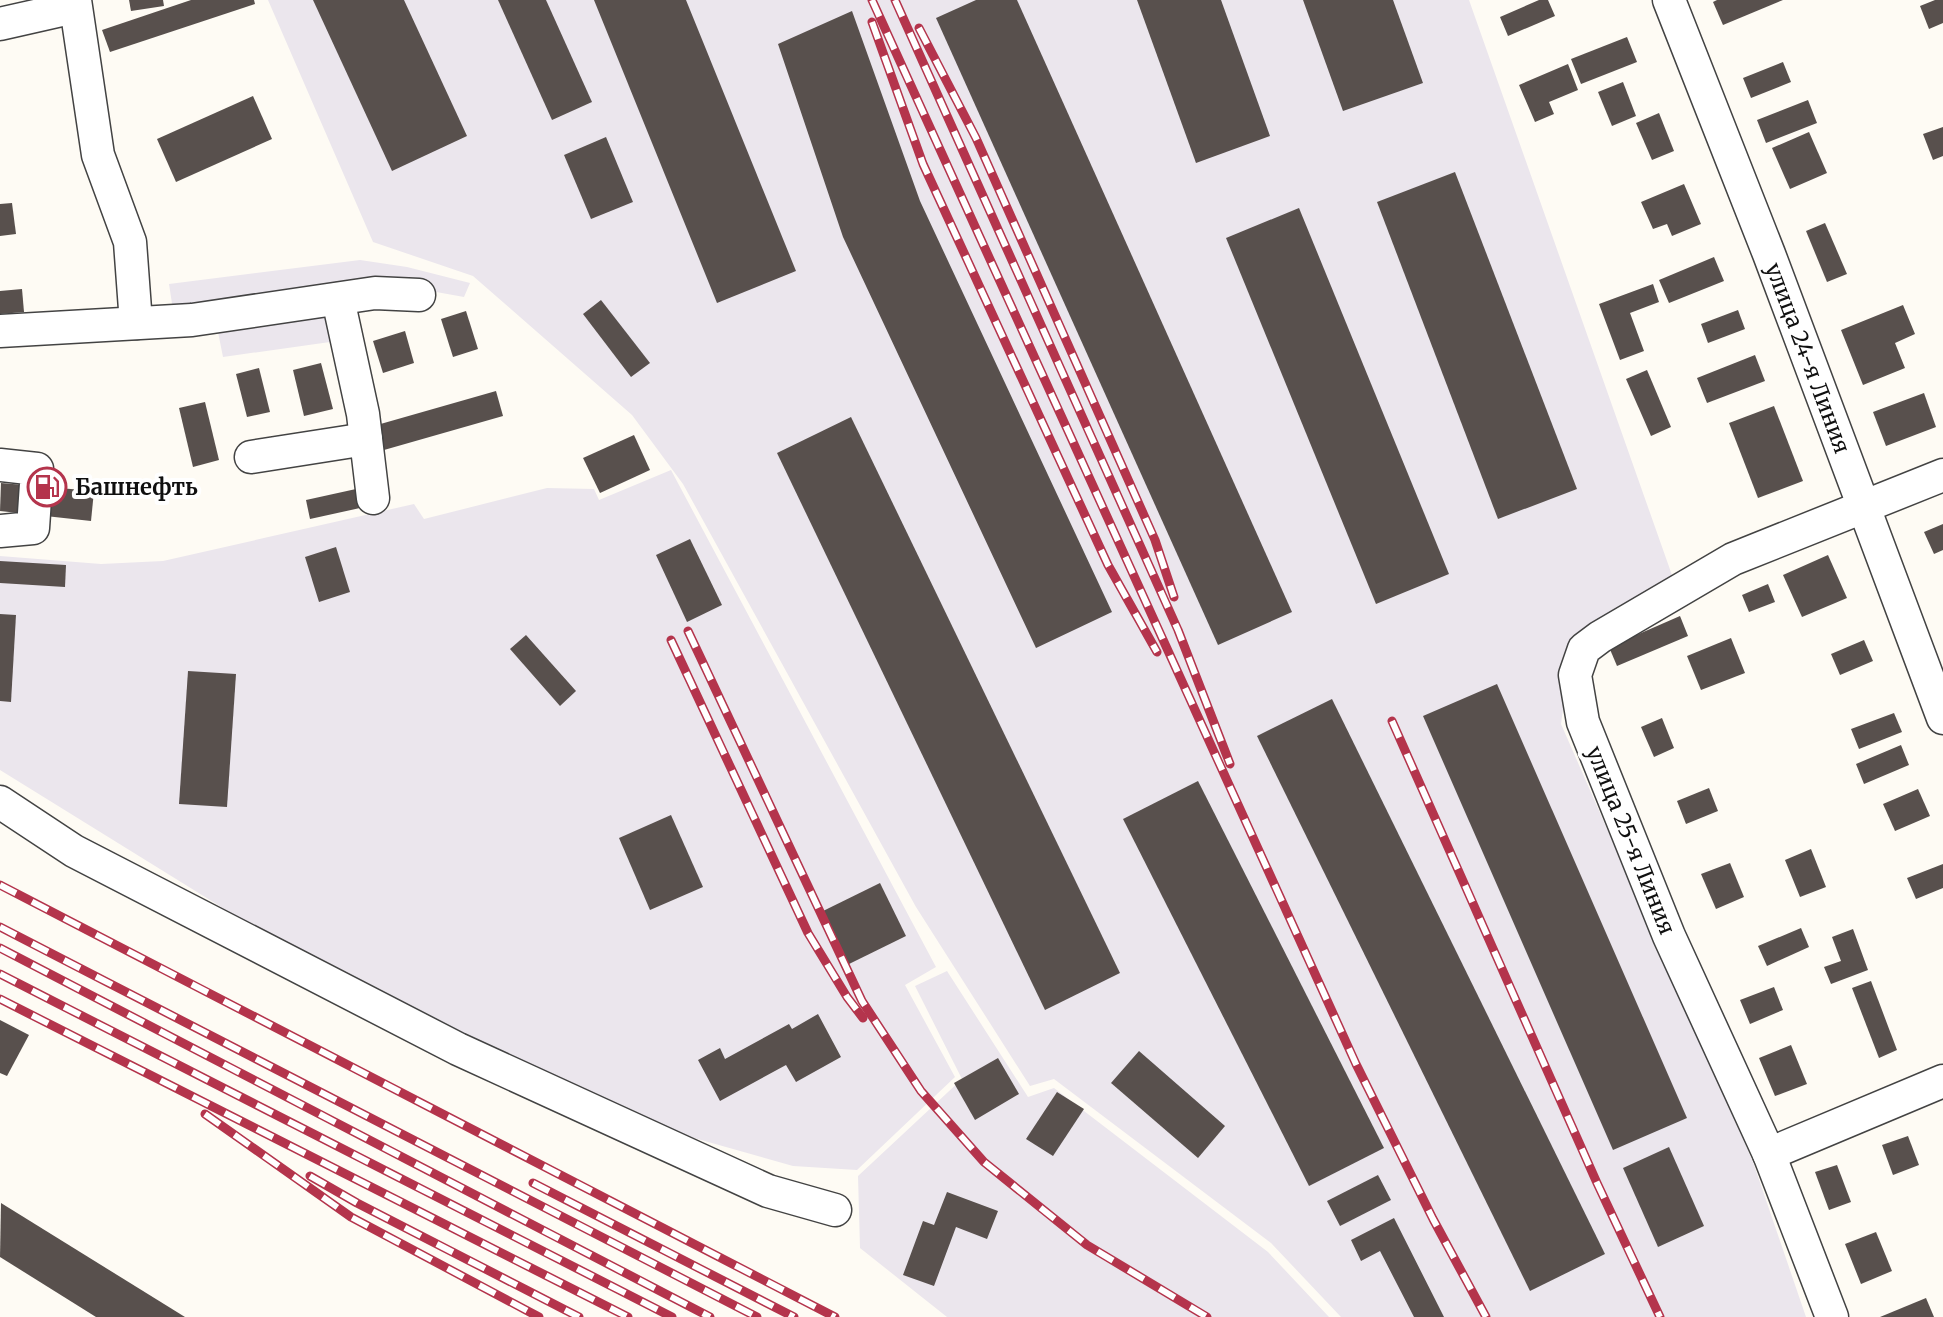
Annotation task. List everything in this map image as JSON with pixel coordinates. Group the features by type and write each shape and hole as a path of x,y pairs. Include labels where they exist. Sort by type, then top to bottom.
{"street":[{"name":"улица 24-я Линия","path":"1669,0 1769,254 1943,718"},
{"path":"0,24 75,3 98,155 130,242 136,323"},
{"path":"0,331 192,320 375,293 419,295"},
{"path":"338,299 363,414 373,498"},
{"path":"251,457 366,439"},
{"path":"0,465 37,469 33,528 0,531"},
{"name":"улица 25-я Линия","path":"1832,1317 1769,1154 1663,922 1583,722 1575,675 1584,649 1600,637 1733,559 1943,475"},
{"path":"0,802 74,851 458,1049 768,1191 835,1210"},
{"path":"1769,1154 1943,1081"}],"shaded area":[{"path":"268,0 1469,0 1673,578 1616,626 1573,635 1561,724 1753,1162 1806,1317 1341,1317 1271,1243 1054,1079 1030,1086 916,907 683,484 632,415 473,276 373,242"},
{"path":"360,260 407,267 470,283 464,297 403,286 329,289 337,341 223,357 213,307 173,310 169,284"},
{"path":"671,470 936,967 905,985 955,1077 857,1170 793,1166 680,1134 548,1076 278,942 0,770 0,556 101,564 163,561 414,504 424,519 547,488 594,489 599,500"},
{"path":"947,971 1028,1097 1054,1088 1268,1252 1329,1317 947,1317 860,1248 858,1176 962,1079 915,986"}],"building":[{"path":"129,0 163,0 164,6 131,11"},
{"path":"191,0 254,0 255,4 110,52 102,30"},
{"path":"313,0 404,0 467,136 392,171"},
{"path":"498,0 546,0 592,102 552,120"},
{"path":"594,0 686,0 796,271 717,303"},
{"path":"976,0 1017,0 1292,612 1218,645 936,18"},
{"path":"1137,0 1221,0 1270,136 1196,163"},
{"path":"1303,0 1393,0 1423,83 1343,111"},
{"path":"1539,0 1548,0 1555,16 1508,36 1500,17"},
{"path":"1783,0 1723,25 1713,2"},
{"path":"1943,0 1943,23 1929,29 1920,6"},
{"path":"852,11 920,201 1112,612 1036,648 843,237 778,44"},
{"path":"1627,37 1637,62 1581,84 1571,59"},
{"path":"1783,62 1791,82 1751,98 1743,78"},
{"path":"1568,64 1578,90 1549,102 1554,114 1535,122 1519,85"},
{"path":"1623,82 1636,116 1612,126 1598,92"},
{"path":"253,96 272,139 176,182 157,139"},
{"path":"1808,100 1817,123 1766,143 1757,120"},
{"path":"1659,113 1674,151 1652,160 1636,123"},
{"path":"1943,127 1943,156 1933,160 1923,134"},
{"path":"1809,132 1827,173 1790,189 1772,148"},
{"path":"606,137 633,202 591,219 564,155"},
{"path":"1455,172 1577,489 1498,519 1377,202"},
{"path":"1684,184 1701,224 1672,236 1667,224 1653,229 1641,202"},
{"path":"12,203 16,234 0,236 0,204"},
{"path":"1299,208 1449,574 1376,604 1226,238"},
{"path":"1825,223 1847,274 1827,282 1806,231"},
{"path":"1714,257 1724,281 1669,303 1659,280"},
{"path":"1653,284 1659,302 1630,313 1644,351 1620,360 1599,304"},
{"path":"22,289 24,312 0,314 0,291"},
{"path":"601,300 650,363 631,377 583,314"},
{"path":"1903,305 1915,334 1895,343 1905,368 1863,385 1841,330"},
{"path":"1738,310 1745,329 1708,343 1701,324"},
{"path":"466,311 478,349 453,357 441,319"},
{"path":"405,331 414,363 383,373 373,341"},
{"path":"1755,355 1765,381 1707,403 1697,378"},
{"path":"321,363 333,409 304,416 293,370"},
{"path":"259,368 270,412 247,417 236,374"},
{"path":"1647,370 1671,427 1651,436 1626,379"},
{"path":"496,391 503,416 377,452 370,427"},
{"path":"1924,393 1936,427 1886,446 1873,412"},
{"path":"205,402 219,460 193,467 179,408"},
{"path":"1774,406 1803,481 1758,498 1729,423"},
{"path":"851,417 1120,973 1045,1010 777,453"},
{"path":"634,435 650,470 600,493 583,458"},
{"path":"1,483 94,491 91,521 0,511"},
{"path":"356,489 360,508 310,519 306,500"},
{"path":"1943,524 1943,550 1934,554 1924,532"},
{"path":"690,539 722,605 687,622 656,555"},
{"path":"336,547 350,592 319,602 305,557"},
{"path":"1828,555 1847,598 1802,617 1783,575"},
{"path":"0,561 66,565 65,587 0,583"},
{"path":"1768,584 1775,602 1749,612 1742,595"},
{"path":"0,614 16,615 11,702 0,701"},
{"path":"1680,616 1688,636 1617,666 1609,647"},
{"path":"526,635 576,691 560,706 510,649"},
{"path":"1731,638 1745,673 1701,690 1687,656"},
{"path":"1864,640 1873,661 1840,675 1831,654"},
{"path":"188,671 236,674 227,807 179,804"},
{"path":"1497,684 1687,1118 1613,1150 1423,716"},
{"path":"1332,699 1605,1254 1530,1291 1257,736"},
{"path":"1894,713 1902,732 1859,749 1851,729"},
{"path":"1662,718 1674,748 1654,757 1641,727"},
{"path":"1901,745 1909,765 1864,784 1856,764"},
{"path":"1198,781 1384,1148 1309,1186 1123,819"},
{"path":"1709,788 1718,811 1686,824 1677,801"},
{"path":"1918,789 1930,816 1895,831 1883,804"},
{"path":"671,815 703,887 650,910 619,838"},
{"path":"1811,849 1826,887 1800,897 1785,860"},
{"path":"1730,863 1744,897 1716,909 1701,874"},
{"path":"1943,864 1943,888 1916,899 1907,878"},
{"path":"880,883 906,936 847,965 821,912"},
{"path":"1801,928 1809,947 1767,966 1758,946"},
{"path":"1853,929 1868,970 1831,984 1824,967 1841,961 1832,937"},
{"path":"1871,981 1897,1050 1879,1058 1852,988"},
{"path":"1774,987 1783,1010 1750,1024 1740,1000"},
{"path":"818,1014 841,1057 796,1082 786,1065 720,1101 698,1060 720,1048 725,1059 789,1024 792,1029"},
{"path":"0,1020 29,1035 7,1076 0,1073"},
{"path":"1791,1045 1807,1084 1775,1096 1759,1058"},
{"path":"1139,1051 1225,1126 1198,1158 1111,1083"},
{"path":"998,1058 1019,1094 975,1120 954,1083"},
{"path":"1057,1092 1084,1109 1053,1156 1026,1139"},
{"path":"1908,1136 1919,1165 1893,1175 1882,1145"},
{"path":"1669,1147 1704,1226 1658,1247 1623,1168"},
{"path":"1837,1165 1851,1202 1829,1210 1815,1172"},
{"path":"1378,1175 1391,1200 1340,1226 1327,1201"},
{"path":"947,1192 998,1211 987,1239 956,1227 934,1286 903,1275 923,1221 934,1225"},
{"path":"1,1203 185,1317 96,1317 0,1257"},
{"path":"1394,1218 1444,1317 1414,1317 1380,1251 1361,1261 1351,1240"},
{"path":"1876,1232 1892,1271 1861,1284 1845,1244"},
{"path":"1926,1298 1934,1317 1880,1317"}],"railway":[{"path":"872,0 1356,1064 1486,1317"},
{"path":"895,0 1178,630 1230,764"},
{"path":"872,22 923,164 1108,565 1157,652"},
{"path":"919,28 976,138 1155,540 1174,597"},
{"path":"688,631 862,1001 921,1091 984,1162 1087,1245 1207,1317"},
{"path":"671,640 808,933 863,1018"},
{"path":"1392,721 1597,1183 1660,1317"},
{"path":"0,885 835,1317"},
{"path":"0,927 757,1317"},
{"path":"0,948 710,1317"},
{"path":"0,974 672,1317"},
{"path":"0,999 628,1317"},
{"path":"205,1114 351,1217 539,1317"},
{"path":"310,1176 579,1317"},
{"path":"533,1183 794,1317"}],"place":[{"name":"Башнефть","path":"47,487"}]}
